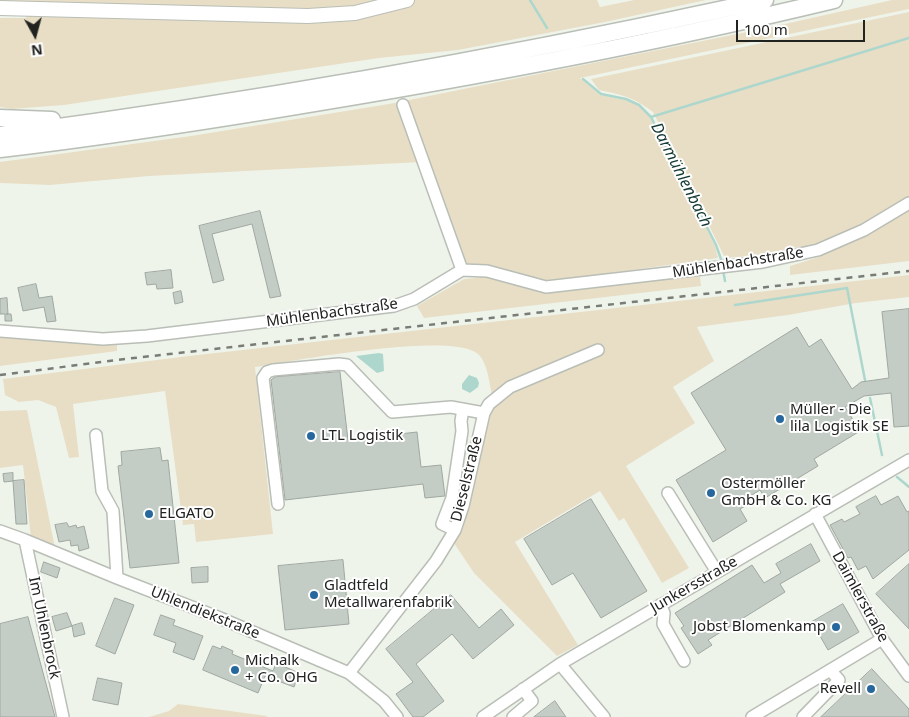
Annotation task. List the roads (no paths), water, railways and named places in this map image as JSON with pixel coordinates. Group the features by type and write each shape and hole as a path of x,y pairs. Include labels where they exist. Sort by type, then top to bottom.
{"highway":[{"path":"0,135 243,100 433,68 649,26 765,0"},
{"path":"0,149 142,131 386,92 652,40 834,0"},
{"path":"0,118 107,121"}],"main road":[{"path":"0,8 308,16 355,13 407,0"}],"street":[{"path":"404,105 462,270"},
{"name":"Mühlenbachstraße","path":"0,331 103,339 147,336 394,306 414,299 462,270 487,271 546,287 730,267 818,250 864,230 909,202"},
{"name":"Dieselstraße","path":"349,673 436,561 455,530 463,506 484,413 489,404 510,387 598,350"},
{"path":"278,504 263,378 267,372 339,364 347,365 392,412 451,407 484,413"},
{"path":"455,530 442,524 452,498 464,409"},
{"path":"96,435 102,491 113,511 117,578"},
{"name":"Junkersstraße","path":"484,717 560,664 909,460"},
{"path":"668,493 717,572"},
{"name":"Daimlerstraße","path":"815,514 882,640 909,676"},
{"name":"Uhlendiekstraße","path":"0,531 220,618 349,673 384,701 397,717"},
{"name":"Im Uhlenbrock","path":"25,540 63,717"},
{"path":"660,605 664,613 663,624 684,662"},
{"path":"752,717 882,640"},
{"path":"560,664 604,717"},
{"path":"803,717 839,680 830,670"},
{"path":"512,717 532,702 523,689"}],"water":[{"path":"383,354 384,371 377,373 356,356"},
{"path":"469,375 477,378 479,383 478,387 470,393 462,389 462,384"}],"waterway":[{"name":"Darmühlenbach","path":"530,0 547,28"},
{"path":"651,117 909,38"},
{"name":"Darmühlenbach","path":"583,79 601,94 626,99 639,105 651,117 716,245 722,262"},
{"name":"Darmühlenbach","path":"723,270 725,281"},
{"name":"Darmühlenbach","path":"735,305 847,288 865,380"},
{"name":"Darmühlenbach","path":"870,398 882,455"},
{"name":"Darmühlenbach","path":"897,477 909,487"}],"railway":[{"path":"0,375 125,359 909,271"}],"place":[{"name":"Müller - Die lila Logistik SE","path":"780,419"},
{"name":"LTL Logistik","path":"311,436"},
{"name":"Ostermöller GmbH & Co. KG","path":"711,493"},
{"name":"ELGATO","path":"149,514"},
{"name":"Gladtfeld Metallwarenfabrik","path":"314,595"},
{"name":"Jobst Blomenkamp","path":"836,627"},
{"name":"Michalk + Co. OHG","path":"235,670"},
{"name":"Revell","path":"871,689"}]}
